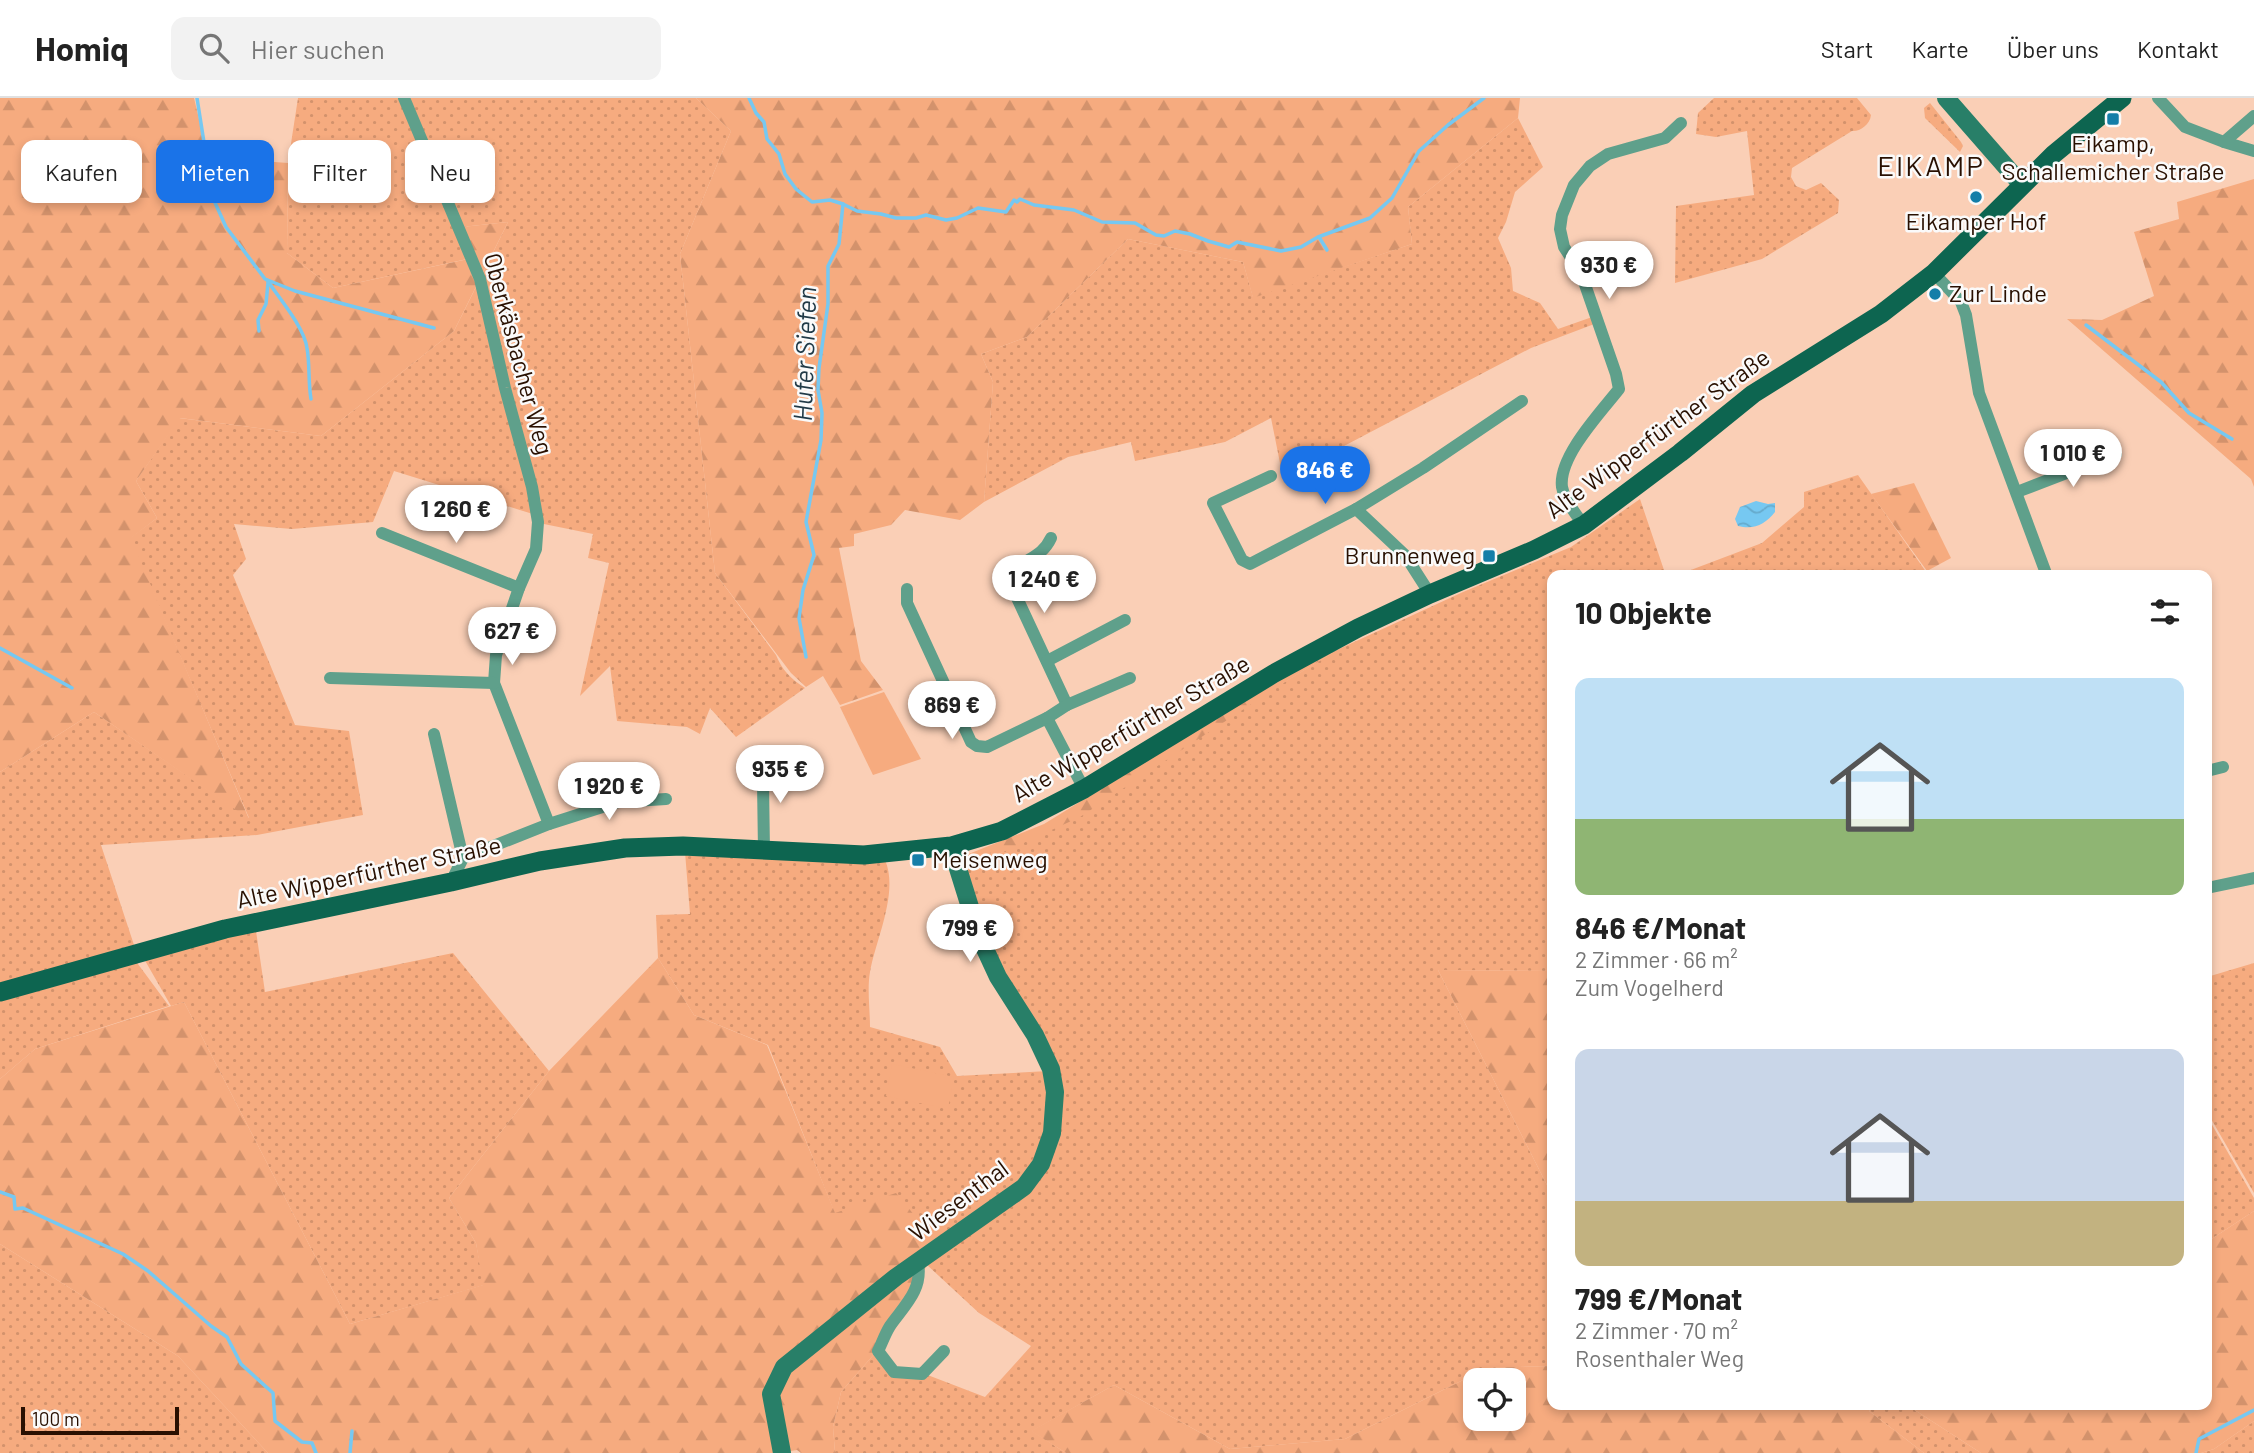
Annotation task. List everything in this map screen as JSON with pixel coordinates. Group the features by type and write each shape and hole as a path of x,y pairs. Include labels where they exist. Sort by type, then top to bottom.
{"main road":[{"name":"Alte Wipperfürther Straße","path":"0,992 225,929 540,861 625,848 682,846 864,855 951,846 1002,831 1084,789 1273,674 1358,628 1584,525 1753,394 1881,314 1934,273 2074,136 2122,98"}],"street":[{"name":"Oberkäsbacher Weg","path":"404,98 480,279 505,388 532,487 538,522 536,549 519,588 496,655 494,683 549,824"},
{"path":"1945,98 2022,185"},
{"path":"2158,98 2185,127 2254,151"},
{"path":"2224,142 2254,116"},
{"path":"1584,525 1562,488 1563,471 1573,451 1619,389 1581,272 1564,247 1560,229 1562,215 1574,185 1590,166 1608,154 1665,138 1681,123"},
{"path":"1934,273 1961,302 1966,315 1979,393 2045,570"},
{"path":"1271,476 1213,503 1242,560 1250,564 1356,509 1423,468 1522,401"},
{"path":"2017,492 2116,454"},
{"path":"1356,509 1405,555 1430,594"},
{"path":"382,533 519,588"},
{"path":"1051,538 1045,551 1016,568 1012,575 1012,585 1067,705"},
{"path":"907,589 907,603 971,742 977,746 987,747 1067,705 1130,678"},
{"path":"1047,661 1125,620"},
{"path":"330,678 494,683"},
{"path":"1046,718 1084,789"},
{"path":"434,734 463,858 451,882"},
{"path":"2212,770 2223,767"},
{"path":"764,851 763,783 767,776 776,771 806,768"},
{"path":"463,858 549,824 618,802 666,799"},
{"name":"Wiesenthal","path":"782,1453 771,1394 785,1367 896,1277 1024,1187 1041,1164 1052,1133 1055,1092 1046,1059 1035,1035 998,977 979,936 951,846"},
{"path":"2212,887 2254,878"},
{"name":"Wiesenthal","path":"918,1263 920,1276 912,1298 888,1329 878,1352 894,1373 922,1374 944,1352"}],"green space":[{"path":"0,98 194,98 204,140 156,140 156,203 274,203 274,162 288,163 287,253 333,288 473,258 462,227 508,222 454,331 321,436 180,418 136,481 157,518 131,538 249,819 94,712 0,772"},
{"path":"298,98 403,98 421,140 405,140 405,203 448,203 472,258 333,288 287,253 288,163 288,203 391,203 391,140 292,140"},
{"path":"407,98 696,98 731,131 680,254 715,573 776,655 784,670 805,688 736,737 710,708 700,734 687,727 617,721 610,666 580,696 609,563 588,558 593,534 539,523 481,277 508,222 462,227 452,203 495,203 495,140 425,140"},
{"path":"696,98 1520,98 1518,118 1408,207 1412,244 1253,298 1243,262 1128,239 1027,337 981,354 993,382 984,502 960,520 905,510 891,525 854,534 854,546 839,548 861,661 883,690 840,705 823,676 806,687 791,673 715,573 680,254 731,131"},
{"path":"1714,98 1857,98 1871,115 1864,127 1852,131 1792,168 1791,177 1796,186 1806,190 1821,183 1839,200 1838,213 1762,259 1675,283 1676,206 1754,195 1747,131 1716,137 1696,134 1698,113"},
{"path":"1930,103 1961,142 1963,146 1960,152 1925,118 1924,108"},
{"path":"1518,118 1543,167 1515,192 1498,238 1511,268 1513,291 1540,303 1558,329 1595,316 1597,323 1531,348 1283,478 1271,418 1225,442 1135,461 1131,442 1068,457 984,502 993,382 981,354 1027,337 1128,239 1243,262 1253,297 1412,244 1408,207"},
{"path":"2254,179 2254,487 2251,479 2067,319 2102,320 2154,296 2134,232 2179,219 2177,202"},
{"path":"480,279 536,515 394,471 373,522 292,529 234,524 246,559 233,575 295,725 349,731 363,815 257,835 101,845 134,945 0,984 0,772 94,712 249,818 130,538 157,518 136,481 179,418 321,436 454,331"},
{"path":"1858,475 1925,570 1691,570 1762,543 1804,507 1804,492"},
{"path":"1914,483 1951,558 1926,570 1871,494"},
{"path":"1640,499 1664,570 1547,570 1547,971 1438,970 1547,1185 1547,1366 1463,1368 1463,1380 1345,1439 1230,1449 1114,1385 1032,1431 1066,1453 835,1453 833,1427 841,1392 876,1352 894,1374 925,1374 985,1397 1031,1346 979,1313 926,1264 1027,1189 1061,1091 1002,976 962,864 966,855 1001,853 1339,649 1463,592 1571,547"},
{"path":"1339,649 1080,817 1001,853 966,855 1044,824 1287,674"},
{"path":"884,692 921,759 873,775 840,707"},
{"path":"685,852 885,860 889,873 888,901 870,972 870,1027 940,1047 957,1076 1048,1071 1047,1131 1041,1150 1019,1183 988,1210 939,1245 835,1214 768,1045 694,1015 658,958 656,915 690,914"},
{"path":"256,931 265,992 453,953 549,1071 449,1198 476,1243 484,1285 350,1324 184,1002 171,1006 143,957"},
{"path":"658,958 694,1015 767,1045 835,1213 896,1193 939,1245 876,1352 841,1392 833,1427 835,1453 801,1453 797,1450 779,1453 268,1453 178,1356 0,1244 0,1079 35,1049 184,1002 350,1324 483,1285 476,1243 449,1198 549,1071"},
{"path":"135,960 169,1006 35,1049 0,1079 0,999"},
{"path":"2254,963 2254,1193 2212,1121 2212,976"},
{"path":"1438,970 1547,971 1547,1185"},
{"path":"892,1064 954,1077 948,1109 886,1096"},
{"path":"2212,1125 2254,1198 2254,1211 2212,1239"},
{"path":"2254,1211 2254,1421 2214,1449 2201,1453 1981,1453 1915,1410 2212,1410 2212,1239"},
{"path":"0,1244 178,1356 268,1453 0,1453"},
{"path":"1547,1366 1547,1410 1870,1410 1924,1453 1066,1453 1031,1431 1114,1385 1230,1449 1345,1439 1463,1380 1463,1431 1526,1431 1526,1368 1487,1368"},
{"path":"1915,1410 1981,1453 1924,1453 1869,1411"},
{"path":"2254,1421 2254,1453 2201,1453 2214,1449"}],"water":[{"path":"1756,501 1775,503 1775,512 1759,525 1738,526 1735,519 1740,507"}],"waterway":[{"path":"197,98 206,155 207,185 226,227 265,279 295,291 434,328"},
{"name":"Hufer Siefen","path":"749,98 764,122 767,139 779,154 785,174 796,189 812,202 830,200 843,204 839,244 828,266 828,304 818,390 822,413 821,440 806,522 814,555 803,590 799,618 806,657"},
{"path":"843,204 857,211 896,218 926,215 946,220 978,208 1006,212 1014,200 1017,202 1020,199 1034,205 1074,210 1102,222 1135,223 1156,235 1164,236 1175,231 1229,247 1237,242 1281,251 1301,247 1318,237 1370,218 1392,198 1419,151 1484,98"},
{"path":"1319,237 1327,250"},
{"path":"267,280 305,340 311,399"},
{"path":"259,331 258,320 266,304 268,283"},
{"path":"2086,325 2161,382 2189,413 2232,439"},
{"path":"0,648 72,688"},
{"path":"0,1192 14,1197 15,1209 23,1208 123,1254 148,1271 227,1337 241,1364 273,1393 275,1421 302,1442 312,1443 316,1453"},
{"path":"2196,1453 2199,1439 2254,1410"},
{"path":"350,1453 352,1431"}],"place":[{"name":"Eikamp, Schallemicher Straße","path":"2113,119"},
{"name":"Eikamper Hof","path":"1976,197"},
{"name":"Zur Linde","path":"1935,294"},
{"name":"Brunnenweg","path":"1489,556"},
{"name":"Meisenweg","path":"918,860"}],"district":[{"name":"EIKAMP","path":"1931,166"}]}
